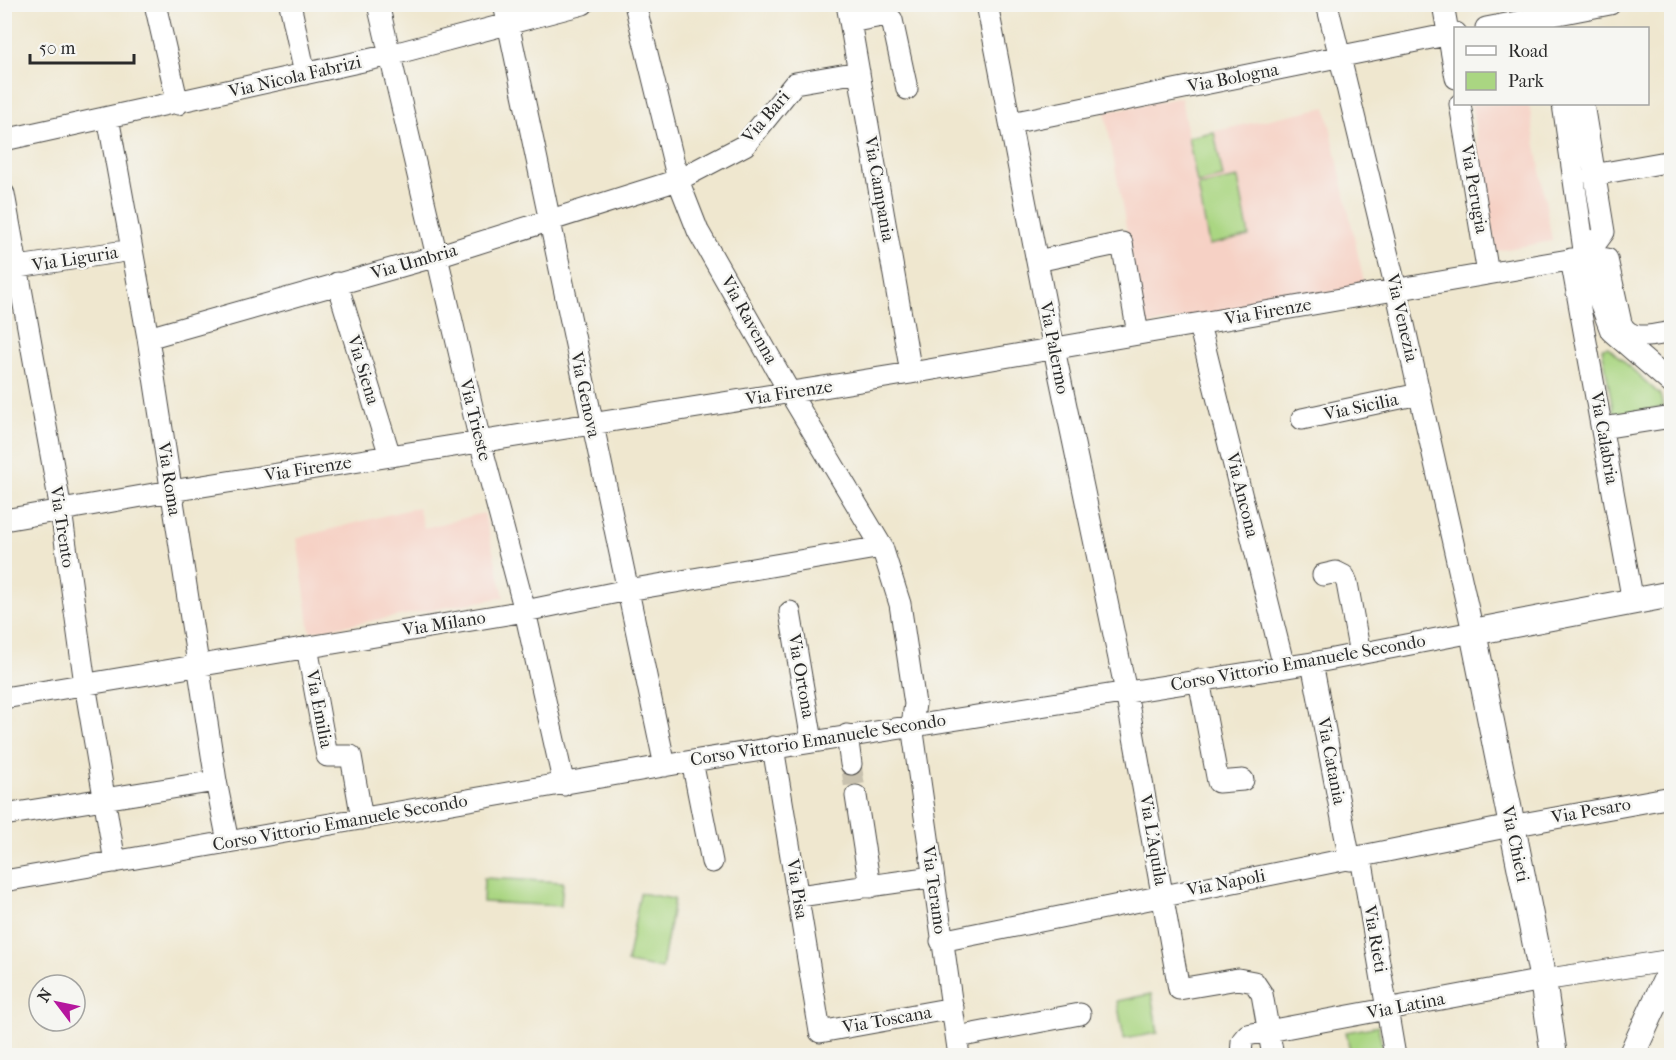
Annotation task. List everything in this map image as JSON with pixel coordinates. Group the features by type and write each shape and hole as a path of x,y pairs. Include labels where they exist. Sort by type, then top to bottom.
{"main road":[{"name":"Corso Vittorio Emanuele Secondo","path":"1473,633 1671,594"},
{"name":"Via Chieti","path":"1473,633 1543,980 1554,1056"},
{"path":"1631,1056 1643,1043 1671,967"}],"street":[{"path":"155,4 178,104"},
{"path":"290,4 305,74"},
{"name":"Via Trieste","path":"378,4 480,441 525,611 564,785"},
{"name":"Via Nicola Fabrizi","path":"4,140 178,104 390,55 506,15 583,4"},
{"name":"Via Ravenna","path":"635,4 678,180 698,231 790,393 882,547 900,603 915,704 912,725"},
{"name":"Via Palermo","path":"987,4 1054,350 1126,692"},
{"name":"Via Venezia","path":"1327,4 1396,289 1473,633"},
{"path":"1443,4 1452,34 1454,63"},
{"path":"1491,27 1527,21 1561,21 1598,6"},
{"path":"849,13 886,15 892,20 907,89"},
{"name":"Via Campania","path":"849,13 912,373"},
{"name":"Via Genova","path":"506,15 665,766"},
{"name":"Via Bologna","path":"1011,123 1452,34"},
{"name":"Via Bari","path":"678,180 745,145 795,83 859,72"},
{"name":"Via Perugia","path":"1460,105 1488,274"},
{"path":"1563,105 1589,258 1603,314 1611,331 1665,379"},
{"path":"1583,105 1604,232 1593,247 1589,258 1622,328 1635,337 1667,333"},
{"name":"Via Roma","path":"108,117 148,338 216,781 228,842"},
{"path":"1593,175 1671,160"},
{"name":"Via Umbria","path":"148,338 437,256 678,180"},
{"name":"Via Trento","path":"4,194 61,510 85,684 115,862"},
{"path":"1037,261 1122,243 1138,334"},
{"name":"Via Liguria","path":"18,267 132,250"},
{"name":"Via Firenze","path":"4,520 591,423 1054,350 1396,289 1589,258"},
{"name":"Via Calabria","path":"1589,258 1586,336 1633,602"},
{"name":"Via Siena","path":"337,283 390,456"},
{"name":"Via Ancona","path":"1199,324 1284,667"},
{"path":"1586,336 1598,331 1611,331"},
{"path":"1665,379 1652,351 1667,333"},
{"name":"Via Sicilia","path":"1302,419 1419,394"},
{"path":"1602,428 1671,417"},
{"name":"Via Milano","path":"4,698 525,611 628,590 882,547"},
{"path":"1323,575 1336,572 1344,576 1360,654"},
{"name":"Via Ortona","path":"790,612 812,741"},
{"name":"Corso Vittorio Emanuele Secondo","path":"4,881 564,785 692,760 1312,663 1473,633"},
{"name":"Via Emilia","path":"307,647 327,756 351,756 362,819"},
{"name":"Via Catania","path":"1312,663 1356,858"},
{"path":"1199,680 1218,782 1243,780"},
{"name":"Via L'Aquila","path":"1126,692 1179,989 1238,978 1254,982 1262,994 1269,1031"},
{"name":"Via Teramo","path":"912,725 941,941 958,1046"},
{"path":"847,735 851,764"},
{"name":"Via Pisa","path":"773,747 820,1032"},
{"path":"692,760 712,862"},
{"path":"4,815 216,781"},
{"path":"856,796 870,887"},
{"name":"Via Pesaro","path":"1511,826 1671,797"},
{"name":"Via Napoli","path":"941,941 1511,826"},
{"name":"Via Rieti","path":"1356,858 1388,1010 1395,1056"},
{"path":"799,896 933,877"},
{"name":"Via Latina","path":"1241,1056 1242,1041 1247,1035 1543,980 1671,960"},
{"name":"Via Toscana","path":"820,1032 953,1008"},
{"path":"958,1046 1080,1014"},
{"path":"1269,1031 1273,1056"}],"shaded area":[{"path":"1181,97 1188,137 1326,107 1365,287 1144,326 1105,112"},
{"path":"1471,105 1529,105 1552,241 1496,251"},
{"path":"418,507 424,528 484,513 504,597 310,632 297,538"}],"green space":[{"path":"1214,132 1223,177 1197,183 1188,137"},
{"path":"1238,178 1249,236 1209,245 1198,186"},
{"path":"1608,347 1660,395 1663,407 1614,415 1602,348"},
{"path":"484,878 563,882 561,906 483,902"},
{"path":"640,893 674,899 662,969 627,963"},
{"path":"1151,994 1158,1033 1124,1039 1117,1001"},
{"path":"1378,1026 1384,1055 1351,1055 1346,1032"}],"tunnel":[{"path":"851,764 856,796"}]}
